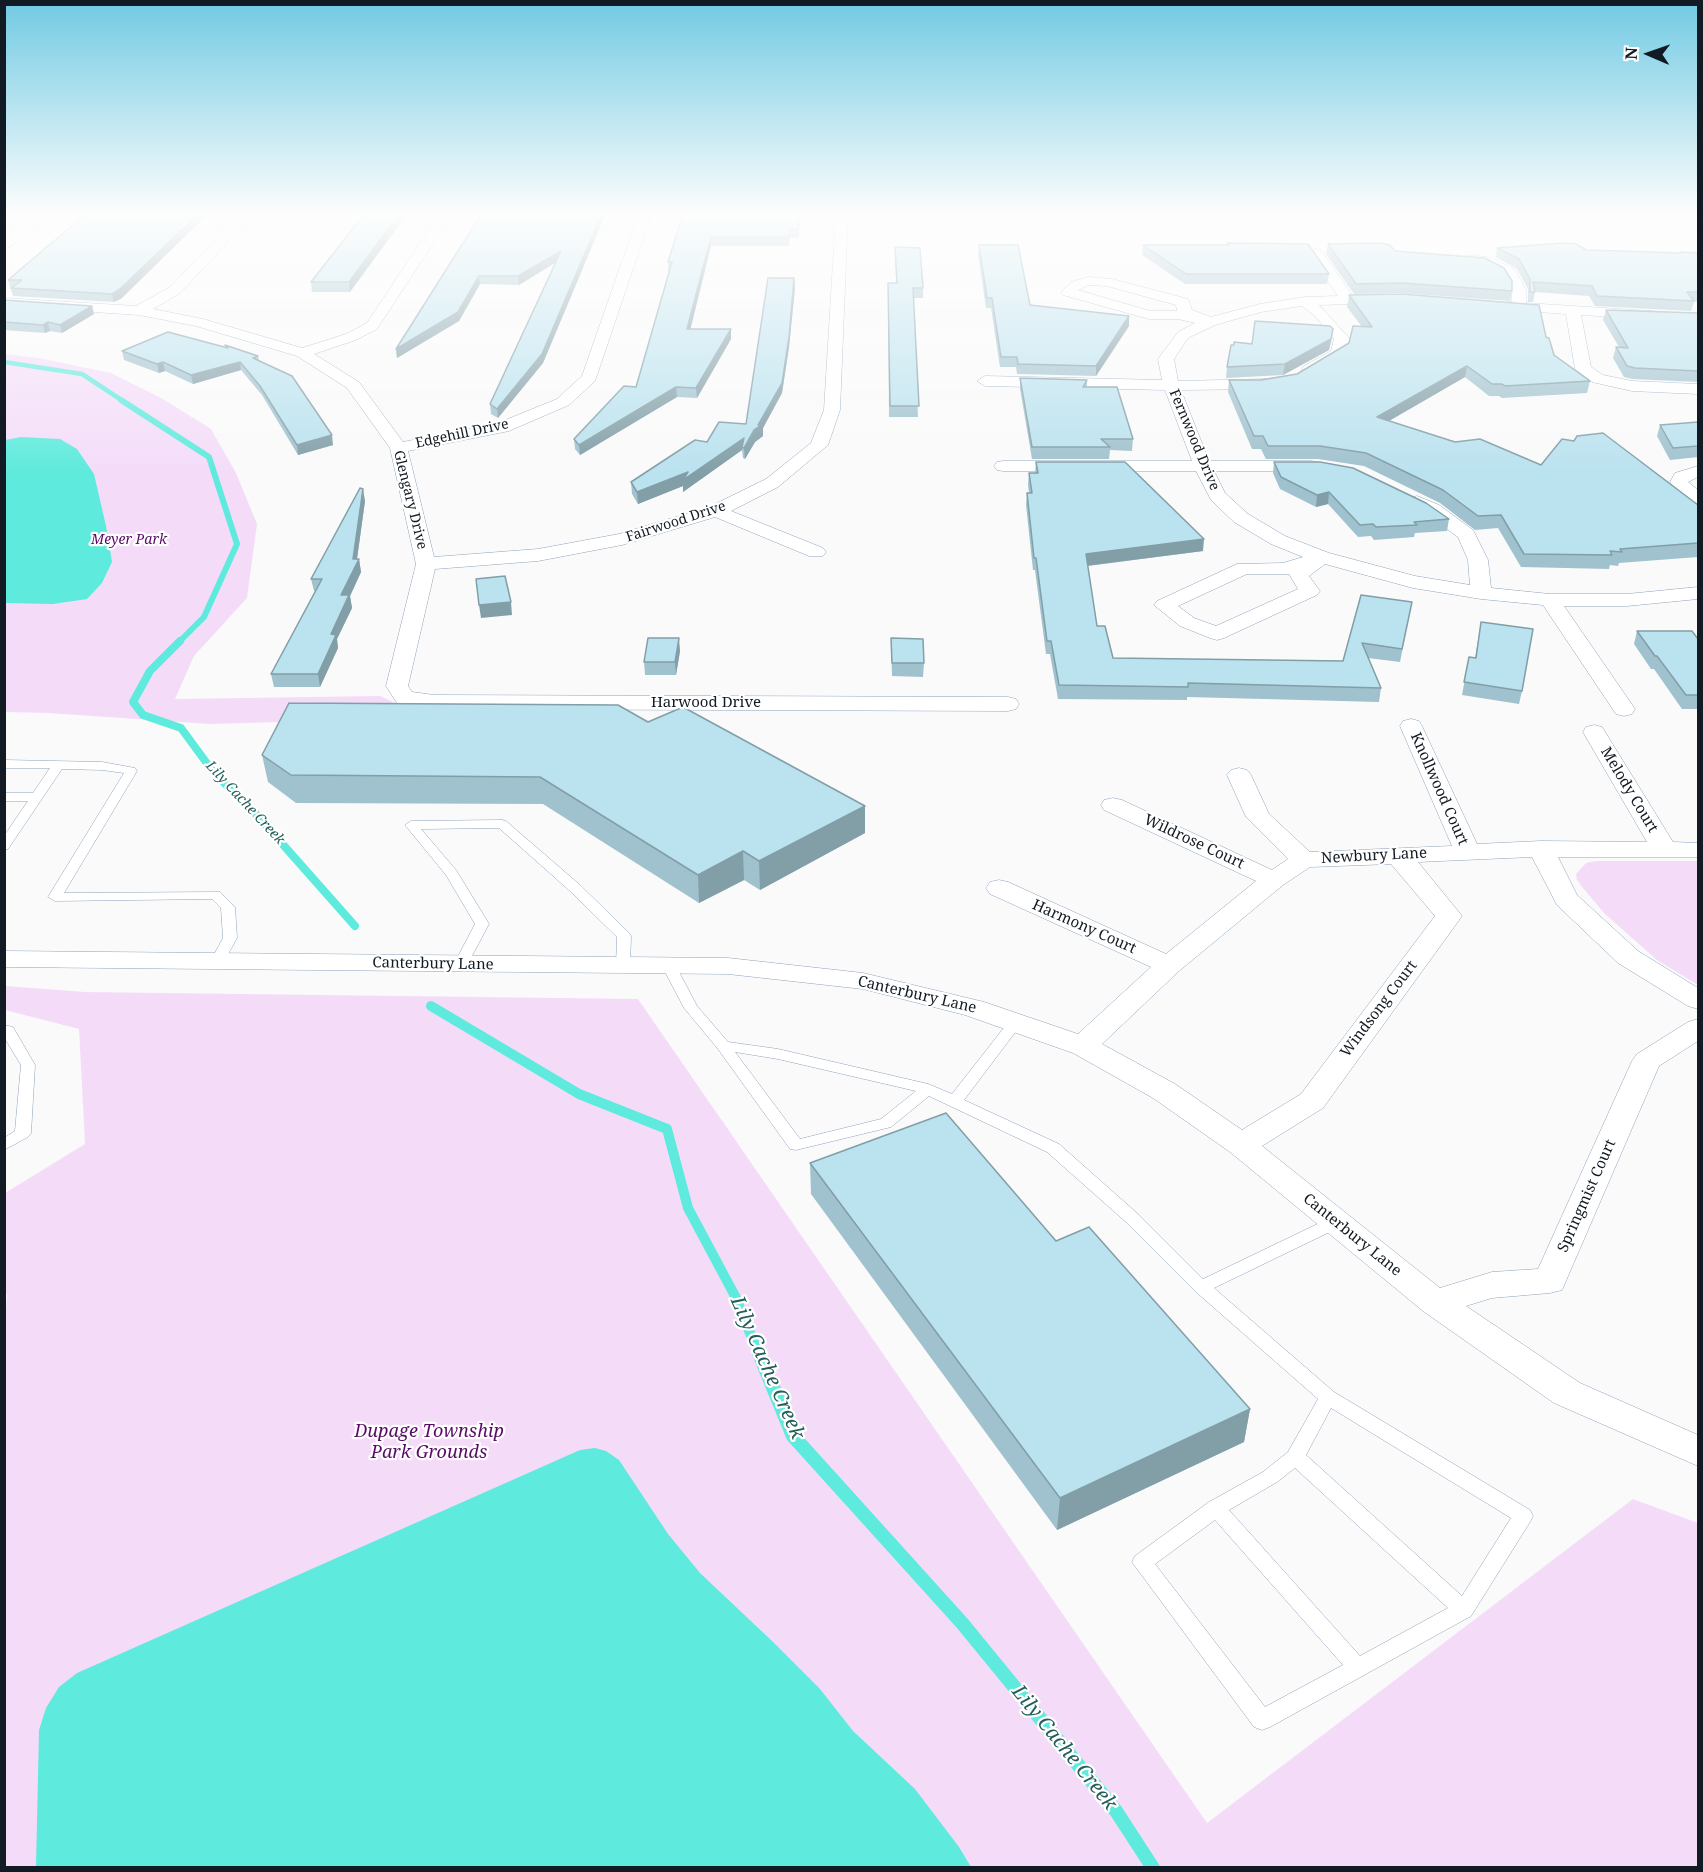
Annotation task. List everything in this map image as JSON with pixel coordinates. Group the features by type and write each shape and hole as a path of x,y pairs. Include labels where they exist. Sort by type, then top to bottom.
{"street":[{"path":"139,312 158,300"},
{"path":"302,353 351,337 372,326 389,300"},
{"name":"Edgehill Drive","path":"399,448 503,427 563,402 589,378 616,300"},
{"name":"Fairwood Drive","path":"426,564 538,555 622,539 716,511 772,483 819,445 830,422 834,392 838,300"},
{"path":"1097,300 1149,315 1178,315 1210,322"},
{"path":"1177,300 1183,302 1185,312 1210,322"},
{"name":"Fernwood Drive","path":"1314,300 1260,308 1210,322 1184,335 1166,359 1170,383 1217,496 1241,518 1278,540 1322,557 1413,582 1481,593 1550,600 1628,600 1698,593"},
{"path":"1519,300 1519,307"},
{"path":"1298,376 1338,353 1342,339 1320,313 1305,301"},
{"name":"Glengary Drive","path":"4,302 139,312 198,322 302,353 352,385 399,448 426,564 397,686 405,698"},
{"path":"1484,305 1698,318"},
{"path":"1573,312 1583,369 1598,379 1632,386 1698,389"},
{"path":"985,381 1258,386 1278,383"},
{"path":"1003,466 1328,467"},
{"path":"1698,471 1681,477 1679,482 1683,488 1698,498"},
{"path":"1400,493 1432,509 1466,534 1478,560 1481,593"},
{"path":"716,511 816,552"},
{"path":"1322,557 1298,575 1310,591 1217,634 1187,622 1164,605 1244,568 1284,569 1322,557"},
{"path":"1550,600 1624,709"},
{"name":"Harwood Drive","path":"405,698 434,702 1008,705"},
{"name":"Knollwood Court","path":"1411,726 1467,851"},
{"name":"Melody Court","path":"1594,732 1664,849"},
{"path":"1239,775 1258,817 1304,860"},
{"name":"Wildrose Court","path":"1113,805 1274,879"},
{"path":"1541,849 1566,899 1628,957 1698,1000"},
{"name":"Newbury Lane","path":"1083,1046 1169,965 1274,879 1304,860 1541,849 1698,850"},
{"name":"Windsong Court","path":"1241,1145 1312,1101 1449,916 1397,854"},
{"name":"Harmony Court","path":"999,888 1169,965"},
{"name":"Canterbury Lane","path":"4,959 728,966 863,981 974,1008 1083,1046 1164,1091 1241,1145 1435,1302 1567,1393 1698,1451"},
{"name":"Springmist Court","path":"1435,1302 1492,1285 1550,1281 1647,1061 1698,1028"}],"lane":[{"path":"4,764 102,766 131,771 55,897 215,895 228,907 230,938 218,960"},
{"path":"4,846 58,765"},
{"path":"4,797 36,797"},
{"path":"461,964 482,924 451,873 411,825 502,824 575,888 624,936 623,966"},
{"path":"669,966 691,1008 723,1046 796,1146 886,1123 927,1089"},
{"path":"955,1101 1015,1023"},
{"path":"4,1029 8,1030 28,1065 23,1133 4,1145"},
{"path":"723,1046 778,1054 927,1089 1053,1148 1132,1218 1201,1287 1329,1397 1523,1516 1464,1610 1262,1720 1142,1562 1216,1508 1270,1477 1295,1458 1329,1397"},
{"path":"1201,1287 1336,1221"},
{"path":"1295,1458 1464,1610"},
{"path":"1216,1508 1358,1668"}],"green space":[{"name":"Meyer Park","path":"5,354 39,358 111,373 163,399 211,429 236,473 257,524 247,598 194,656 175,699 380,696 408,709 352,720 210,724 5,712"},
{"path":"1596,861 1698,861 1698,985 1657,960 1605,914 1582,887 1576,874 1586,863"},
{"name":"Dupage Township Park Grounds","path":"5,986 85,992 638,999 1207,1823 1633,1499 1698,1523 1698,1867 5,1867 4,1340 7,1294 4,1291 5,1193 85,1144 79,1029 5,1010"}],"water":[{"path":"21,437 60,439 77,449 94,474 112,562 102,583 87,599 53,604 5,603 5,440"},
{"path":"595,1448 606,1451 619,1460 668,1534 700,1573 820,1689 853,1731 915,1789 959,1847 971,1867 36,1867 39,1730 46,1708 59,1687 77,1673 580,1450"}],"building":[{"path":"4,300 92,306 60,325 48,322 43,325 4,322"},
{"path":"427,300 465,300 458,312 396,349"},
{"path":"538,300 565,300 542,354 497,409 490,404"},
{"path":"661,300 694,300 687,329 731,329 696,388 676,387 579,445 574,439 624,386 636,387"},
{"path":"765,300 792,300 782,383 758,425 762,425 754,430 744,448 742,447 744,438 683,480 688,472 637,492 631,482 695,440 707,442 719,422 746,424"},
{"path":"888,300 914,300 919,406 890,406"},
{"path":"992,300 1029,300 1030,305 1129,316 1096,366 1018,364 1017,357 1001,357"},
{"path":"1353,300 1481,300 1539,305 1546,337 1549,338 1554,355 1590,381 1505,386 1492,384 1467,366 1377,417 1455,442 1480,439 1541,465 1562,439 1574,441 1577,436 1603,433 1698,505 1698,543 1620,549 1622,552 1610,551 1612,555 1524,554 1501,515 1478,516 1443,490 1366,453 1320,446 1268,446 1263,436 1254,436 1229,380 1261,380 1297,374 1349,343 1353,326 1372,327"},
{"path":"1606,310 1698,313 1698,371 1627,366 1616,347 1628,348"},
{"path":"1255,321 1330,326 1333,329 1331,339 1285,364 1227,367 1231,345 1234,345 1234,342 1252,344"},
{"path":"168,332 228,348 225,345 258,356 253,358 292,376 332,435 297,445 260,386 240,362 191,375 163,362 157,364 122,351"},
{"path":"1020,378 1087,380 1083,387 1117,387 1133,439 1101,439 1110,447 1032,447"},
{"path":"1698,422 1698,446 1673,448 1660,425"},
{"path":"1036,462 1125,462 1204,539 1086,554 1097,626 1105,626 1113,658 1343,661 1361,595 1412,602 1402,649 1362,643 1381,688 1188,683 1188,687 1059,685 1051,641 1047,641 1027,493 1032,493 1029,473 1038,473"},
{"path":"1274,462 1320,462 1353,468 1426,503 1449,519 1414,522 1417,525 1376,527 1373,524 1360,525 1329,492 1317,495 1281,477"},
{"path":"360,488 363,489 353,559 359,559 341,595 349,595 331,634 336,635 318,674 271,674 322,579 311,579"},
{"path":"505,576 511,602 479,605 476,579"},
{"path":"1481,622 1533,629 1522,691 1464,682 1469,657 1476,658"},
{"path":"1637,631 1692,631 1698,639 1698,695 1686,695"},
{"path":"648,638 679,638 675,662 644,662"},
{"path":"891,638 923,639 924,663 892,663"},
{"path":"289,703 618,705 648,722 683,707 865,806 759,861 743,851 698,875 540,777 291,775 262,755"},
{"path":"946,1113 1056,1241 1089,1227 1250,1409 1060,1498 810,1163"}],"waterway":[{"name":"Lily Cache Creek","path":"4,362 82,374 123,401"},
{"name":"Lily Cache Creek","path":"121,400 209,457 237,544 204,617 150,671 133,702 143,715 181,728 214,773 255,813 355,926"},
{"name":"Lily Cache Creek","path":"431,1006 579,1094 667,1129 688,1208 735,1296 759,1355"},
{"name":"Lily Cache Creek","path":"759,1353 793,1436 962,1623 1116,1811 1153,1868"}]}
